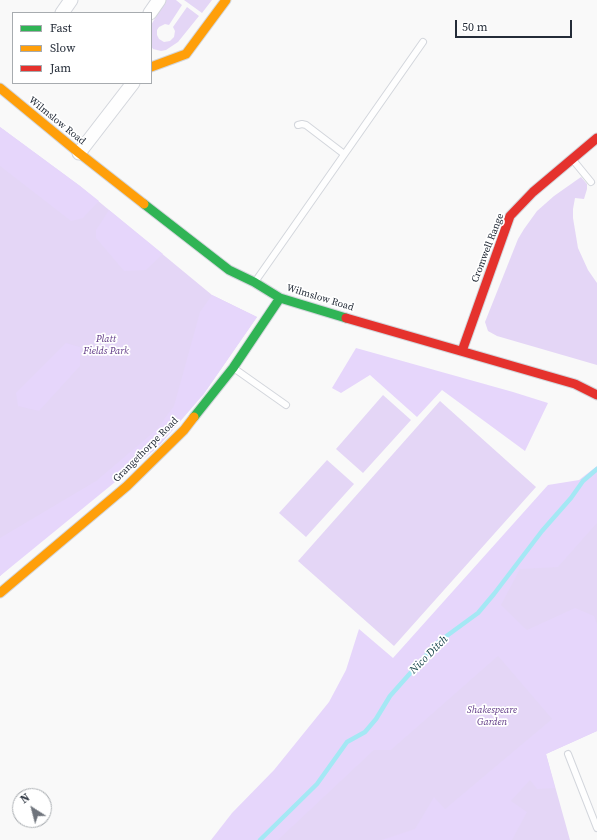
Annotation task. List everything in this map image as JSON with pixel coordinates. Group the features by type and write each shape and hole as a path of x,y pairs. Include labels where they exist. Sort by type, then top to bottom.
{"main road":[{"path":"152,67 186,54 226,0"},
{"name":"Wilmslow Road","path":"4,92 79,153 229,270 254,282 280,298 575,384 597,395"},
{"name":"Cromwell Range","path":"462,351 510,216 533,192 597,138"},
{"name":"Grangethorpe Road","path":"0,593 127,486 184,430 233,368 280,298"}],"street":[{"path":"63,12 71,0"},
{"path":"151,12 159,0"},
{"path":"4,92 16,84"},
{"path":"79,153 132,84"}],"lane":[{"path":"254,282 423,42"},
{"path":"298,125 306,125 344,154"},
{"path":"572,159 591,182"},
{"path":"233,368 286,405"},
{"path":"568,754 597,828"}],"green space":[{"path":"166,0 176,0 182,5 169,25 165,24 157,30 159,39 164,42 170,41 174,37 175,31 173,27 187,7 199,16 178,42 166,50 161,51 152,48 152,23"},
{"path":"184,0 212,0 202,13"},
{"name":"Platt Fields Park","path":"0,127 80,186 212,295 257,317 203,395 0,576"},
{"path":"581,177 587,184 587,189 584,199 575,198 573,218 578,248 588,270 597,283 597,365 497,336 488,331 485,322 518,239 524,229 537,211 554,196"},
{"path":"383,395 411,420 363,473 336,449"},
{"path":"440,401 536,487 394,646 298,561"},
{"path":"327,460 354,484 306,537 279,513"},
{"name":"Shakespeare Garden","path":"597,473 597,731 546,754 570,840 263,840"}],"shaded area":[{"path":"0,127 99,201 83,218 71,221 0,166"},
{"path":"109,210 163,254 146,270 124,271 96,238 96,230"},
{"path":"212,295 257,317 203,395 158,447 0,576 0,538 96,481 156,430 174,406 200,312"},
{"path":"66,343 80,347 80,366 39,411 18,406 16,393"},
{"path":"356,348 548,403 525,451 442,390 417,417 370,375 341,393 332,388"},
{"path":"597,466 597,523 558,567 520,569 501,605 527,630 575,608 594,616 597,624 597,731 546,754 555,788 537,789 530,780 511,801 527,812 512,840 382,840 415,829 434,797 445,809 552,719 498,656 391,750 374,750 278,840 211,840 232,813 274,770 329,702 346,670 359,629 393,658 548,485 579,480"}],"waterway":[{"name":"Nico Ditch","path":"260,840 317,784 347,742 365,732 376,719 390,696 437,643 478,613 583,481 597,469"}],"traffic: fast":[{"path":"144,204 229,270 254,282 280,298 346,318"},
{"path":"194,417 233,368 280,298"}],"traffic: slow":[{"path":"152,67 186,54 226,0"},
{"path":"0,88 144,204"},
{"path":"0,593 127,486 184,430 194,417"}],"traffic: jam":[{"path":"462,351 510,216 533,192 597,138"},
{"path":"346,318 575,384 597,395"}]}
